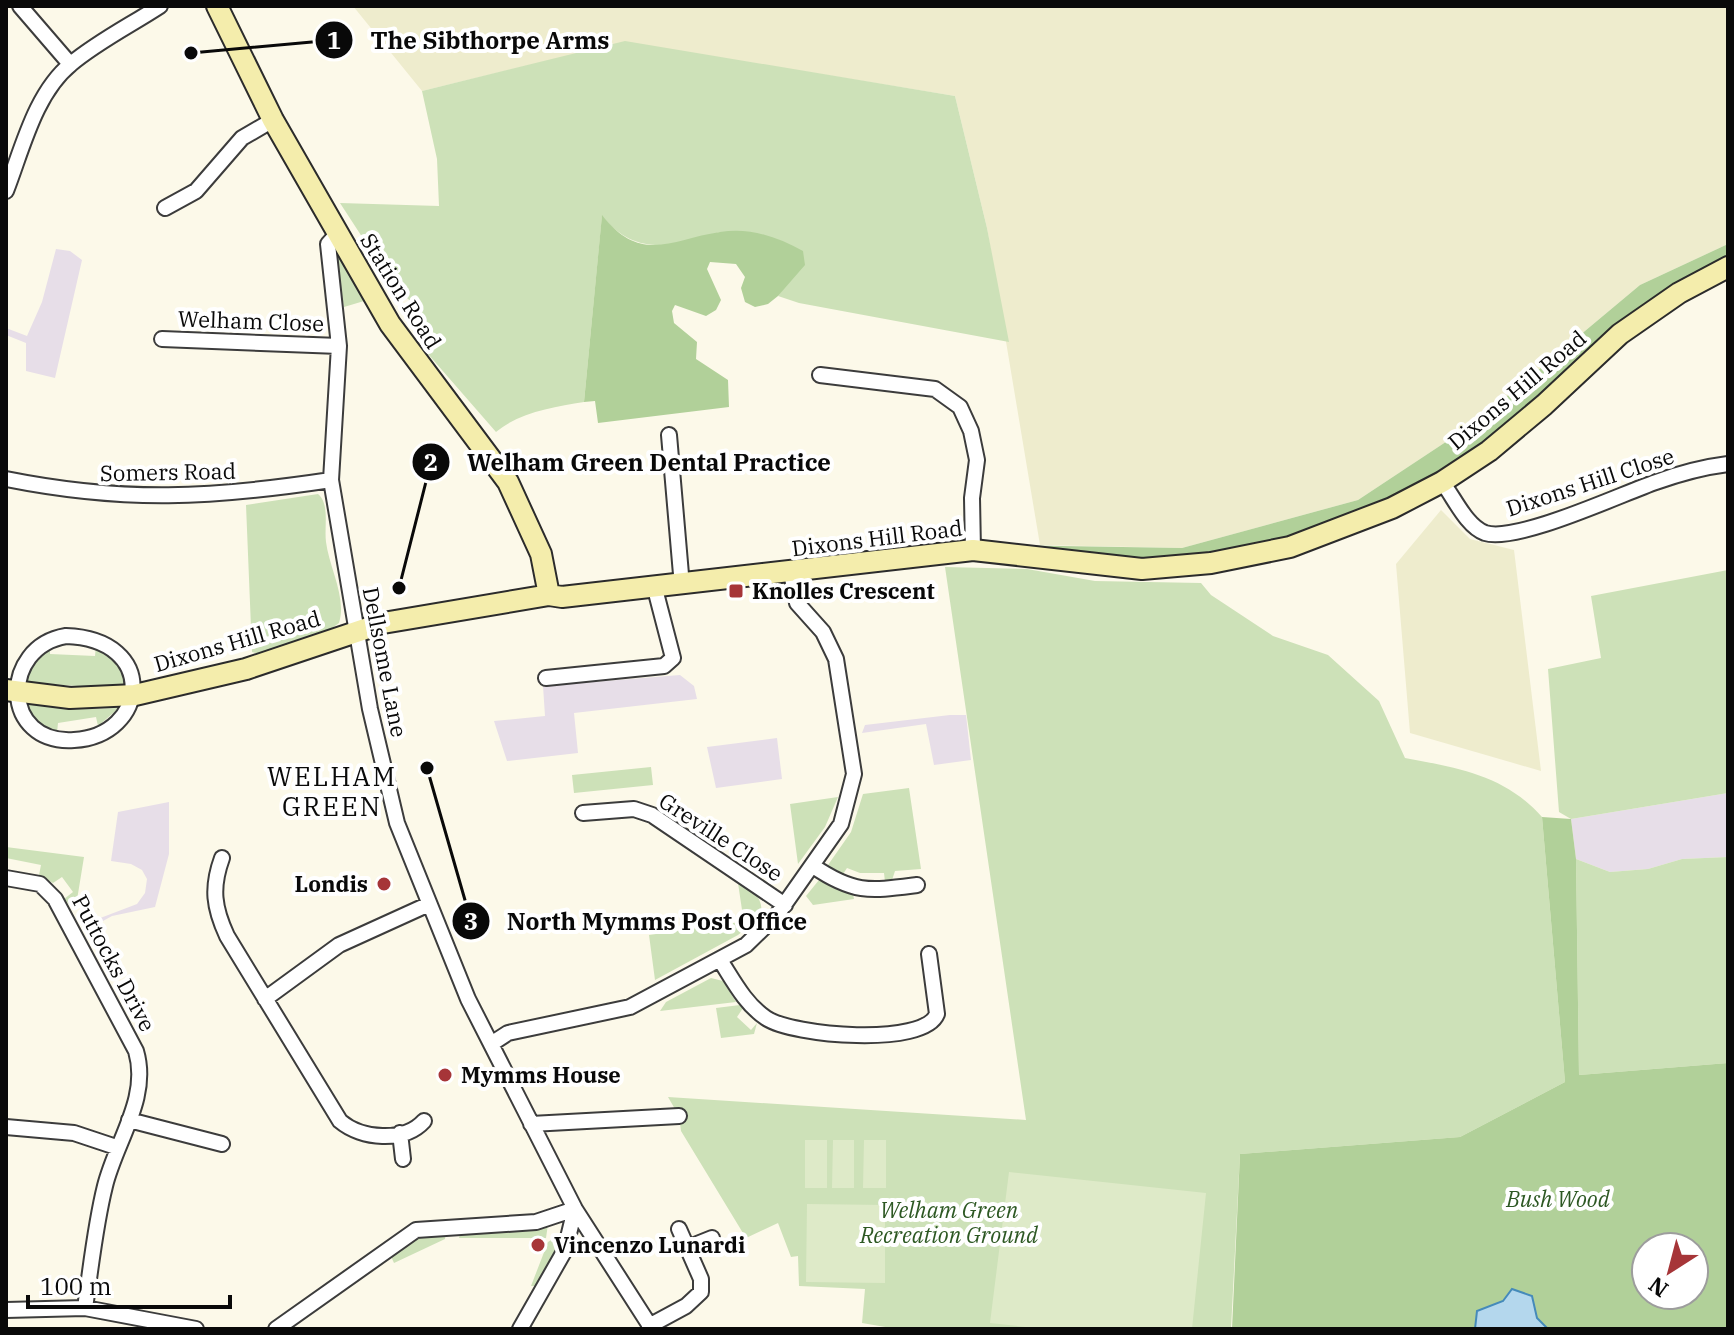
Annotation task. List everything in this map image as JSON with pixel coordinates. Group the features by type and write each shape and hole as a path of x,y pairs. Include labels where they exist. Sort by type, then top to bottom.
{"street":[{"path":"20,6 70,64"},
{"path":"6,191 43,99 70,64 160,6"},
{"name":"Station Road","path":"217,6 273,120 404,346 508,482 541,554 549,595"},
{"path":"165,208 196,191 242,138 273,120"},
{"name":"Dellsome Lane","path":"337,234 328,244 339,346 331,480 355,631 386,783 427,905 491,1044 575,1209 650,1328"},
{"name":"Dixons Hill Road","path":"8,691 70,698 135,695 246,669 383,623 549,595 562,597 655,589 973,550 1142,569 1211,563 1290,547 1392,508 1442,482 1489,451 1620,334 1679,293 1728,267"},
{"name":"Welham Close","path":"162,339 339,346"},
{"path":"820,375 935,389 960,407 971,431 977,460 972,498 973,550"},
{"path":"669,435 682,586"},
{"name":"Dixons Hill Close","path":"1442,482 1473,526 1502,535 1554,521 1660,480 1728,464"},
{"name":"Somers Road","path":"6,479 75,493 186,497 331,480"},
{"path":"491,1044 508,1033 630,1007 720,960 761,934 813,866 847,809 854,774 853,754 836,659 823,632 797,603 791,573"},
{"path":"546,678 664,666 673,658 655,589"},
{"path":"66,636 103,642 115,650 132,674 135,695 122,714 104,730 72,741 55,739 30,725 13,705 8,691 12,669 25,651 43,640 66,636"},
{"name":"Greville Close","path":"583,813 634,809 652,815 785,905"},
{"path":"222,858 214,882 218,916 340,1121 361,1135 400,1133 415,1129 424,1121"},
{"path":"813,866 853,889 869,891 917,885"},
{"name":"Puttocks Drive","path":"6,878 30,881 49,890 136,1051 140,1080 104,1189 85,1308"},
{"path":"265,999 339,945 427,905"},
{"path":"720,960 748,1002 774,1022 801,1032 863,1036 923,1028 935,1021 937,1014 929,954"},
{"path":"531,1124 679,1116"},
{"path":"129,1120 222,1144"},
{"path":"6,1127 74,1133 116,1147"},
{"path":"400,1133 403,1159"},
{"path":"280,1328 416,1230 536,1222 575,1209"},
{"path":"520,1329 565,1250 575,1209"},
{"path":"650,1328 700,1296 701,1279 679,1229"},
{"path":"687,1248 712,1238"},
{"path":"6,1310 85,1308 196,1329"}],"shaded area":[{"path":"353,6 1728,6 1728,244 1640,285 1476,422 1358,500 1182,548 1040,545 987,228 955,96 625,42 422,91"},
{"path":"56,249 70,251 82,260 55,378 26,371 26,343 6,335 6,328 27,336 42,302"},
{"path":"1441,510 1470,539 1514,550 1541,771 1410,733 1396,564"},
{"path":"680,675 694,686 697,699 574,713 578,753 507,761 494,721 545,716 543,686"},
{"path":"966,715 971,760 934,765 926,724 862,733 865,725"},
{"path":"777,738 782,779 716,788 707,747"},
{"path":"1728,793 1728,857 1682,859 1648,869 1610,872 1576,859 1571,819"},
{"path":"169,802 169,854 155,907 112,916 85,931 82,925 137,904 145,893 147,879 142,870 131,864 111,861 118,812"}],"green space":[{"path":"625,41 955,96 987,228 1009,342 799,303 778,296 792,277 720,232 672,244 642,243 628,238 602,216 584,402 526,415 496,432 428,354 419,309 394,286 340,203 439,206 437,159 422,91"},
{"path":"602,215 630,240 644,244 658,245 720,232 742,231 773,238 803,251 805,265 768,304 755,307 745,302 741,288 745,277 736,264 710,262 707,269 721,300 716,310 706,316 675,305 672,311 674,323 697,342 696,359 728,380 729,407 598,423 595,401 584,402"},
{"path":"1728,244 1728,259 1552,388 1445,473 1387,505 1255,552 1119,562 1008,545 1182,548 1358,500 1476,422 1640,285"},
{"path":"339,253 364,301 344,307 335,254"},
{"path":"318,494 324,503 326,542 341,603 339,623 328,631 260,654 252,652 246,505"},
{"name":"Welham Green Recreation Ground","path":"945,567 1027,569 1095,581 1201,583 1211,595 1273,636 1328,655 1379,701 1405,758 1480,776 1512,791 1542,817 1565,1082 1460,1137 1240,1154 1231,1329 897,1329 862,1323 865,1289 799,1286 798,1256 791,1257 778,1223 746,1238 681,1131 679,1116 668,1097 1026,1120"},
{"path":"1728,570 1728,793 1571,819 1559,812 1548,669 1601,658 1591,596"},
{"path":"50,644 50,654 95,656 96,646 116,654 127,685 93,687 18,682 16,671"},
{"path":"22,704 81,709 119,708 98,726 96,717 58,723 57,733 37,724"},
{"path":"651,767 653,785 574,793 572,775"},
{"path":"909,788 921,869 895,871 891,883 885,882 884,873 860,873 847,868 841,877 830,870 828,865 851,832 863,794"},
{"path":"838,797 825,827 798,864 790,804"},
{"name":"Bush Wood","path":"1542,817 1571,819 1576,859 1579,1075 1728,1063 1728,1329 1548,1329 1537,1318 1532,1296 1503,1301 1477,1311 1475,1329 1232,1329 1240,1154 1460,1137 1565,1082"},
{"path":"6,847 84,857 76,906 73,908 64,899 73,892 62,877 53,883 39,875 41,865 6,858"},
{"path":"1728,857 1728,1063 1579,1075 1576,859 1610,872 1648,869 1682,859"},
{"path":"819,880 853,894 854,899 813,905 806,896"},
{"path":"738,883 756,895 761,903 761,915 745,930"},
{"path":"741,922 743,931 738,935 655,980 649,935"},
{"path":"711,978 723,981 736,1002 660,1011 666,1002"},
{"path":"740,1005 743,1008 737,1017 751,1030 757,1023 754,1034 721,1038 716,1008"},
{"path":"805,1140 827,1140 827,1188 805,1188"},
{"path":"833,1140 854,1140 854,1188 832,1188"},
{"path":"864,1140 886,1140 886,1188 863,1188"},
{"path":"1009,1172 1206,1193 1192,1329 1044,1329 990,1323"},
{"path":"807,1204 885,1205 885,1283 806,1282"},
{"path":"548,1224 546,1238 459,1238 461,1231"},
{"path":"446,1229 445,1239 394,1263 389,1252 421,1235"},
{"path":"563,1232 560,1247 538,1286 531,1286 548,1242"}],"water":[{"path":"1512,1289 1532,1296 1537,1318 1548,1329 1475,1329 1477,1311 1503,1301"}],"place":[{"name":"The Sibthorpe Arms","path":"191,53"},
{"name":"Welham Green Dental Practice","path":"399,588"},
{"name":"Knolles Crescent","path":"736,591"},
{"name":"North Mymms Post Office","path":"427,768"},
{"name":"Londis","path":"384,884"},
{"name":"Mymms House","path":"445,1075"},
{"name":"Vincenzo Lunardi","path":"538,1245"}],"district":[{"name":"WELHAM GREEN","path":"332,792"}]}
